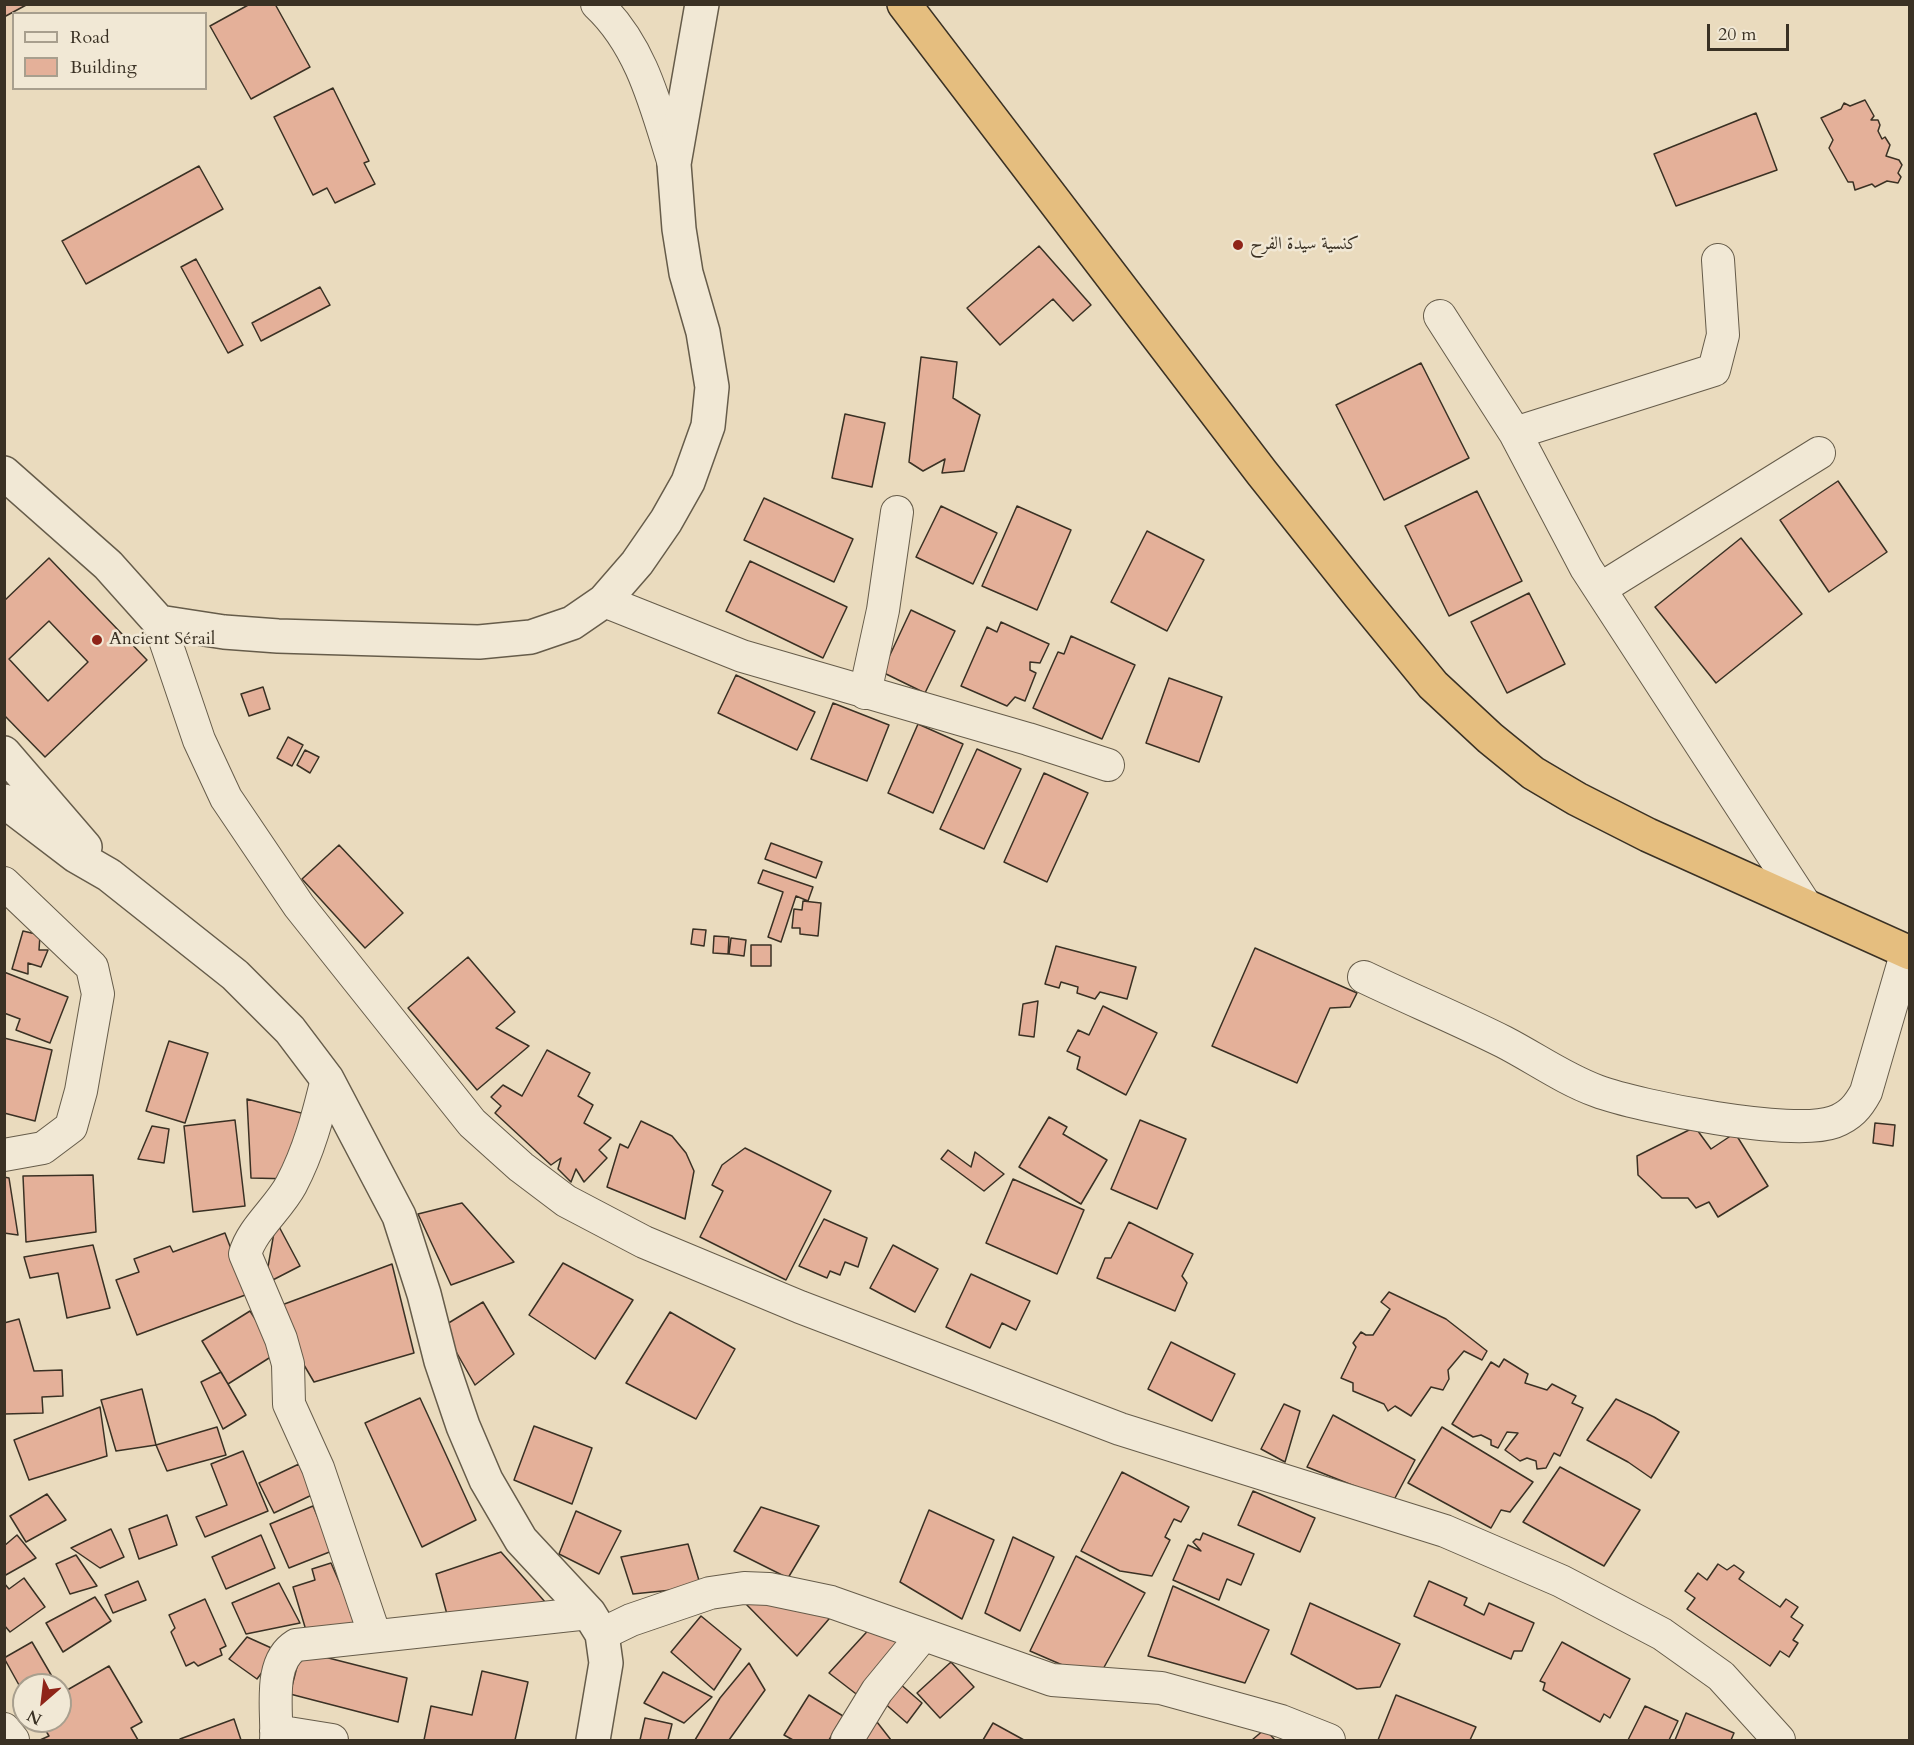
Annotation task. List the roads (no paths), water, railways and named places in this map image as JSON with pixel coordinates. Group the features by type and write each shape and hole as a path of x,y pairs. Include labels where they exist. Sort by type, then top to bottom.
{"highway":[{"path":"904,4 1262,473 1433,685 1490,738 1533,773 1576,799 1648,835 1908,952"}],"street":[{"path":"159,622 224,632 278,636 479,642 531,637 572,623 604,601 637,563 666,522 688,482 708,426 712,387 703,332 686,273 679,229 674,164 643,69 625,38 597,4"},
{"path":"674,164 702,4"},
{"path":"1515,433 1714,370 1723,335 1718,260"},
{"path":"1440,316 1515,433 1547,497 1600,589 1806,906"},
{"path":"1600,589 1819,453"},
{"path":"4,473 108,565 159,622 199,740 226,798 292,896 472,1123 521,1167 566,1201 644,1242 800,1307 1120,1429 1445,1532 1561,1581 1662,1634 1721,1676 1779,1740"},
{"path":"865,693 884,610 897,512"},
{"path":"604,601 742,656 1028,739 1108,765"},
{"path":"4,753 109,875"},
{"path":"4,801 76,856 109,875 235,975 290,1030 327,1079 399,1216 424,1294 441,1361 463,1426 486,1480 521,1540 595,1623 606,1663 593,1740"},
{"path":"4,883 92,966 98,994 81,1090 71,1127 43,1148 4,1155"},
{"path":"1364,977 1506,1043 1593,1089 1621,1099 1672,1110 1744,1121 1817,1125 1845,1117 1858,1108 1866,1092 1908,952"},
{"path":"327,1079 305,1156 279,1204 248,1244 245,1254 288,1364 289,1404 318,1468 375,1636"},
{"path":"332,1740 276,1736 278,1668 286,1651 304,1644 375,1636 631,1620 710,1593 744,1588 769,1588 813,1597 1052,1680 1161,1688 1270,1718 1329,1740"},
{"path":"847,1740 877,1690 922,1635"},
{"path":"4,1728 13,1740"}],"place":[{"name":"كنسية سيدة الفرح","path":"1238,245"},
{"name":"Ancient Sérail","path":"97,640"}]}
